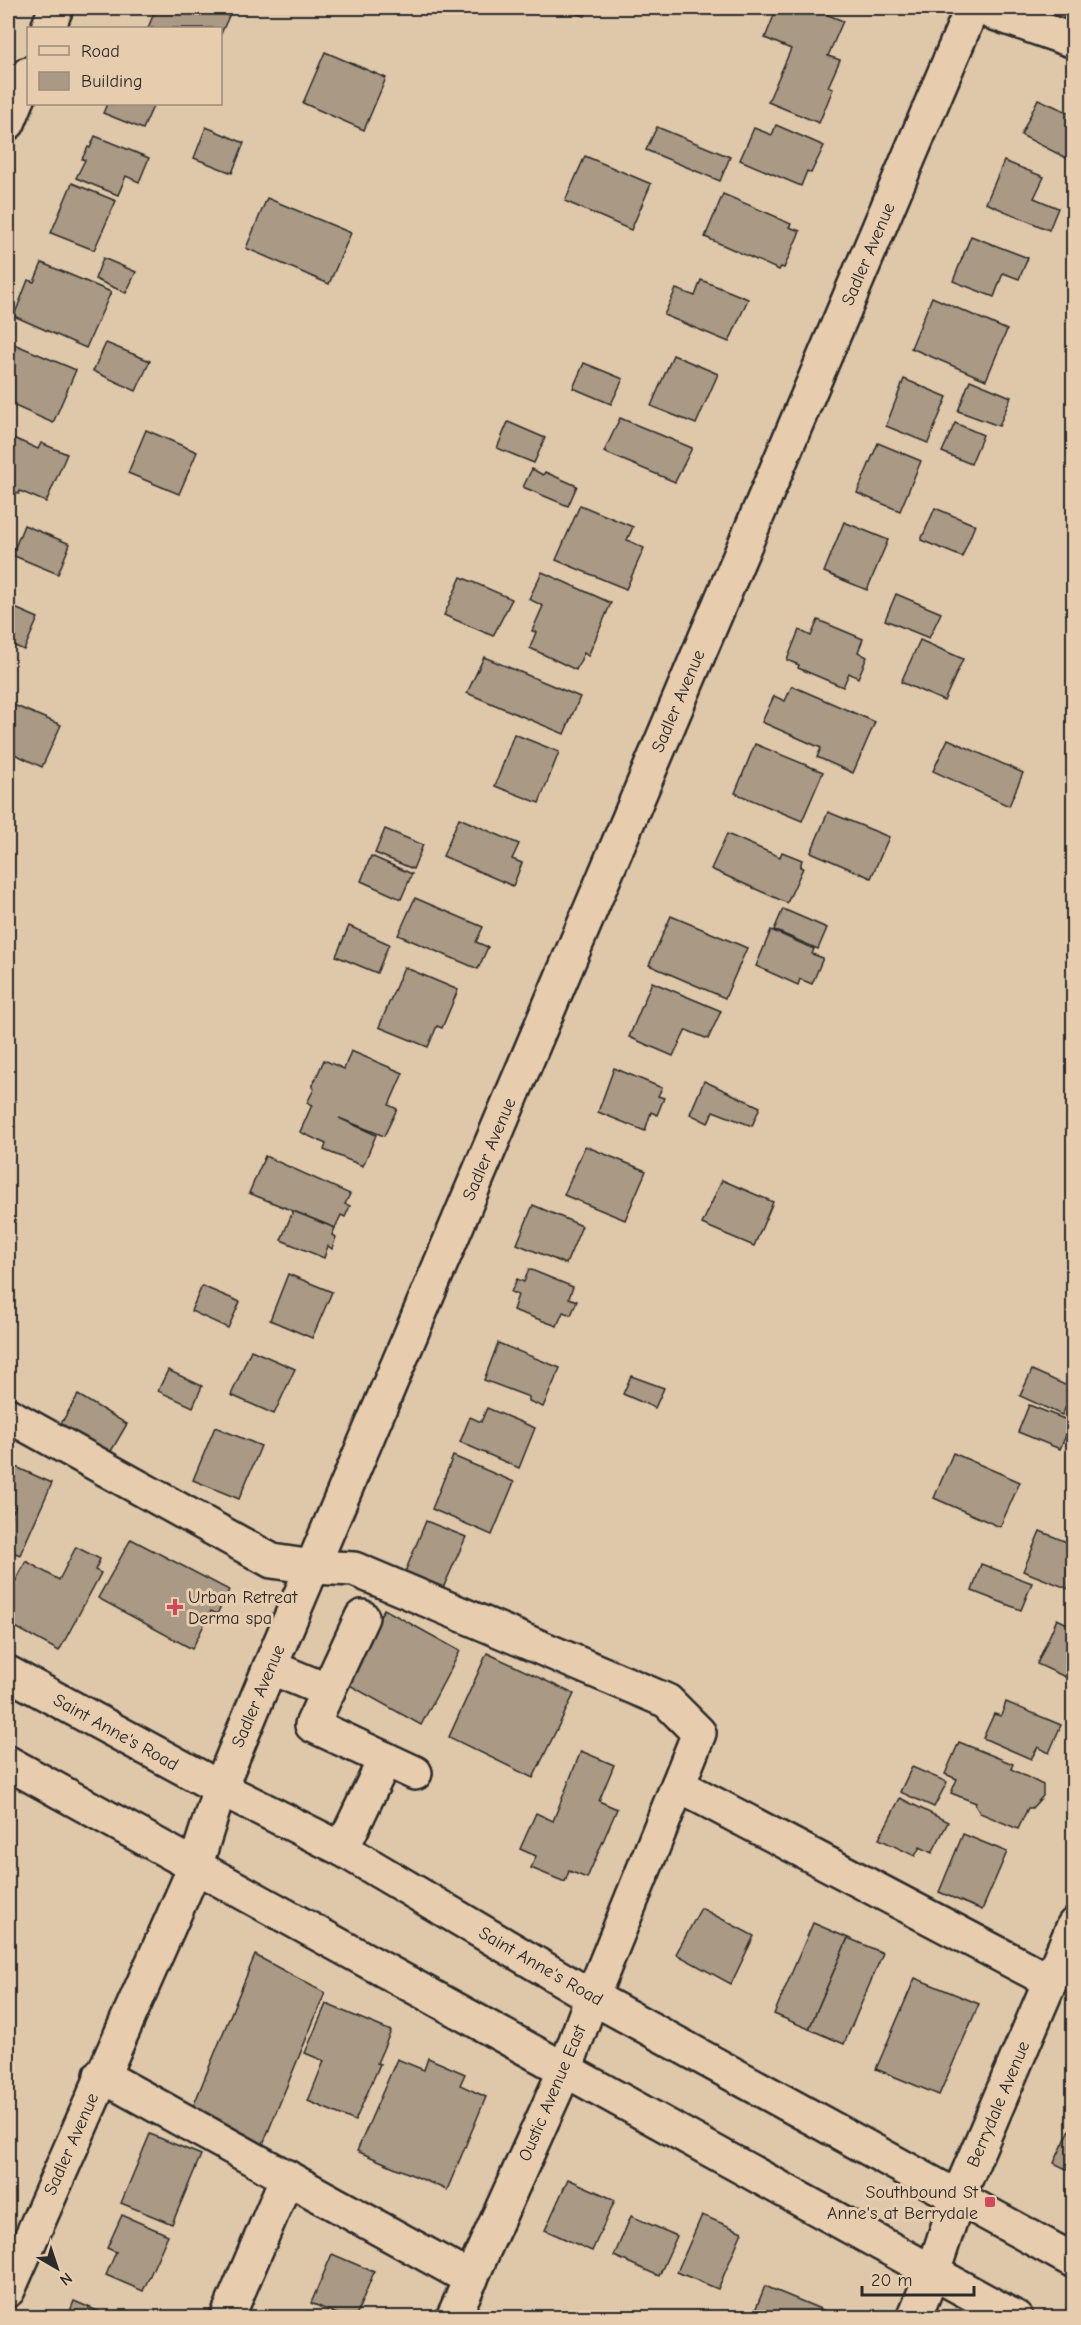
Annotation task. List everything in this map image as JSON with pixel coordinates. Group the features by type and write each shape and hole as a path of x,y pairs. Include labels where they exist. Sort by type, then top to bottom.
{"street":[{"path":"48,27 56,8"},
{"name":"Sadler Avenue","path":"8,2290 195,1867 220,1788 270,1667 972,8"},
{"path":"980,8 1074,41"},
{"path":"8,123 27,76"},
{"path":"8,1415 272,1561 313,1567"},
{"name":"Oustic Avenue East","path":"313,1567 354,1569 668,1701 699,1732 592,1997 565,2070 453,2318"},
{"path":"362,1617 312,1725 415,1773"},
{"path":"270,1667 328,1691"},
{"name":"Saint Anne's Road","path":"8,1673 220,1788 342,1849 592,1997 1074,2261"},
{"path":"342,1849 385,1759"},
{"path":"8,1763 1016,2318"},
{"path":"678,1785 1050,1981"},
{"name":"Berrydale Avenue","path":"914,2318 933,2272 958,2197 1074,1925"},
{"path":"102,2075 471,2278"},
{"path":"227,2318 287,2177"}],"building":[{"path":"148,8 208,8 229,16 222,32 222,27 148,27 154,13 147,10"},
{"path":"558,8 588,8 585,16"},
{"path":"777,8 794,10 795,8 811,8 843,21 828,56 840,60 828,87 833,89 819,123 768,102 791,49 765,38"},
{"path":"325,52 386,78 364,130 303,103"},
{"path":"1038,99 1072,114 1074,112 1074,162 1021,135"},
{"path":"107,105 154,105 143,129 103,113"},
{"path":"776,125 824,146 811,173 807,171 801,186 740,160 754,128 772,135"},
{"path":"206,127 244,143 232,173 194,158"},
{"path":"657,127 730,157 720,181 646,150"},
{"path":"95,136 149,158 139,182 126,176 118,195 76,178 85,160 82,159"},
{"path":"585,156 651,184 631,230 565,201"},
{"path":"1004,161 1044,177 1034,198 1058,208 1049,230 986,203"},
{"path":"72,183 116,201 94,250 51,233"},
{"path":"723,194 777,217 791,224 789,227 800,231 784,268 781,267 779,270 705,237"},
{"path":"267,198 351,233 329,284 246,248"},
{"path":"971,236 1028,258 1019,279 1003,273 994,297 953,281"},
{"path":"1074,239 1074,259 1066,256"},
{"path":"103,258 136,272 126,293 95,279"},
{"path":"42,263 111,292 86,348 14,316 28,280 34,282"},
{"path":"701,280 748,299 729,342 664,315 676,289 695,296"},
{"path":"932,297 1007,330 986,380 911,348"},
{"path":"9,342 76,370 53,423 8,403"},
{"path":"106,343 150,361 136,391 93,371"},
{"path":"673,355 718,374 696,424 651,406"},
{"path":"584,363 623,379 611,404 573,388"},
{"path":"904,379 947,397 928,443 886,426"},
{"path":"970,380 1011,397 999,426 958,411"},
{"path":"620,418 692,448 675,482 604,452"},
{"path":"508,422 545,438 534,463 497,448"},
{"path":"955,423 983,435 971,464 942,452"},
{"path":"146,430 197,452 179,494 128,473"},
{"path":"11,437 38,449 41,443 67,454 46,502 20,491 19,494 8,490 8,446"},
{"path":"878,443 921,461 900,511 857,493"},
{"path":"532,469 577,486 568,506 523,487"},
{"path":"580,505 633,527 627,540 644,548 626,589 556,560"},
{"path":"935,508 975,525 962,557 921,540"},
{"path":"844,522 888,540 867,590 824,572"},
{"path":"24,525 70,544 58,574 12,555"},
{"path":"542,572 611,603 588,656 584,653 576,670 530,648 536,632 532,631 543,606 529,599"},
{"path":"461,577 512,599 493,636 444,615"},
{"path":"896,594 941,613 929,638 885,620"},
{"path":"8,605 38,618 24,650 8,643"},
{"path":"818,620 863,639 858,652 867,657 858,678 849,673 843,687 798,668 799,665 787,660 799,630 811,636"},
{"path":"920,640 963,659 944,701 901,682"},
{"path":"484,657 580,697 564,734 467,693"},
{"path":"792,686 875,722 853,773 817,757 821,748 762,722 774,696 785,701"},
{"path":"9,703 61,725 42,767 8,751"},
{"path":"514,734 559,752 539,803 495,786"},
{"path":"948,739 1023,773 1009,806 933,771"},
{"path":"755,744 823,772 802,821 735,793"},
{"path":"828,812 889,837 871,878 811,852"},
{"path":"459,818 519,844 512,859 522,863 513,886 443,856"},
{"path":"385,829 423,845 413,869 375,853"},
{"path":"727,834 780,857 782,852 802,860 800,867 803,868 787,903 711,869"},
{"path":"371,856 412,874 401,899 361,881"},
{"path":"415,898 483,927 476,942 488,947 478,969 398,935"},
{"path":"783,909 827,928 818,949 774,930"},
{"path":"671,916 747,948 725,998 649,965"},
{"path":"349,926 389,944 377,973 336,956"},
{"path":"771,930 814,949 812,954 823,958 812,984 800,979 798,985 756,966"},
{"path":"404,967 458,990 442,1028 437,1026 428,1047 379,1027"},
{"path":"652,982 721,1011 708,1039 686,1030 673,1056 629,1037"},
{"path":"351,1051 403,1073 389,1105 397,1109 384,1136 339,1118 376,1135 363,1166 324,1150 326,1144 300,1132 312,1105 307,1103 314,1089 312,1087 324,1060 344,1069"},
{"path":"614,1068 662,1088 658,1096 664,1098 657,1115 651,1112 645,1131 598,1112"},
{"path":"704,1081 760,1107 752,1126 713,1111 708,1123 690,1114"},
{"path":"585,1146 646,1171 625,1220 564,1195"},
{"path":"265,1156 350,1194 345,1204 350,1206 345,1217 341,1215 335,1228 249,1193"},
{"path":"722,1180 773,1202 754,1246 702,1224"},
{"path":"533,1205 582,1226 566,1264 517,1244"},
{"path":"293,1211 335,1228 332,1235 336,1237 332,1249 328,1246 324,1258 281,1240"},
{"path":"1074,1264 1074,1279 1068,1277"},
{"path":"529,1269 573,1287 569,1298 577,1301 571,1315 563,1312 557,1326 513,1310 518,1295 511,1292 517,1279 524,1282"},
{"path":"288,1274 332,1292 312,1338 270,1320"},
{"path":"202,1286 240,1302 228,1328 191,1311"},
{"path":"498,1343 560,1368 543,1407 529,1401 529,1397 484,1380"},
{"path":"251,1350 295,1369 274,1414 231,1395"},
{"path":"168,1370 202,1386 193,1407 158,1391"},
{"path":"1032,1370 1074,1389 1062,1415 1020,1396"},
{"path":"631,1376 664,1388 655,1408 623,1394"},
{"path":"78,1395 127,1424 110,1453 79,1435 78,1438 59,1427"},
{"path":"1029,1405 1072,1422 1060,1449 1018,1432"},
{"path":"487,1408 535,1428 519,1468 460,1442 470,1417 481,1422"},
{"path":"215,1427 261,1446 239,1499 193,1480"},
{"path":"953,1453 1020,1482 1000,1527 934,1498"},
{"path":"453,1456 514,1482 492,1535 432,1509"},
{"path":"9,1464 52,1483 20,1555 8,1550 8,1523 15,1507 8,1504"},
{"path":"426,1521 466,1537 443,1588 405,1572"},
{"path":"1040,1531 1074,1545 1074,1591 1023,1571"},
{"path":"131,1539 229,1590 217,1614 211,1611 192,1649 98,1598"},
{"path":"76,1547 100,1559 95,1570 101,1573 59,1651 8,1623 8,1596 26,1561 59,1580"},
{"path":"981,1564 1032,1583 1021,1610 972,1591"},
{"path":"384,1609 460,1651 421,1725 344,1682"},
{"path":"1057,1619 1074,1627 1074,1681 1037,1664"},
{"path":"487,1653 574,1694 533,1778 449,1737"},
{"path":"1006,1702 1061,1725 1049,1753 1038,1747 1031,1759 983,1738 994,1714 1001,1716"},
{"path":"959,1742 1013,1764 1011,1769 1043,1785 1043,1796 1032,1808 1028,1808 1018,1829 980,1813 976,1803 951,1793 957,1779 945,1774"},
{"path":"581,1751 614,1765 599,1801 617,1809 587,1878 569,1871 565,1882 531,1868 536,1856 520,1849 536,1813 553,1821"},
{"path":"912,1767 947,1782 934,1807 900,1792"},
{"path":"900,1798 948,1822 932,1853 920,1847 915,1856 879,1839"},
{"path":"963,1834 1007,1852 982,1910 939,1892"},
{"path":"701,1908 754,1936 731,1984 676,1954"},
{"path":"813,1923 848,1938 809,2029 774,2014"},
{"path":"848,1938 883,1953 844,2044 809,2029"},
{"path":"255,1955 325,1993 263,2144 190,2114"},
{"path":"915,1978 979,2004 939,2095 876,2069"},
{"path":"326,2004 391,2031 377,2063 380,2064 355,2121 308,2101 324,2061 305,2053"},
{"path":"428,2058 465,2074 460,2085 486,2097 447,2190 357,2151 397,2059 424,2070"},
{"path":"1074,2121 1074,2173 1054,2163"},
{"path":"150,2134 201,2155 172,2224 121,2203"},
{"path":"568,2179 615,2200 592,2251 545,2230"},
{"path":"122,2215 168,2235 143,2291 106,2275 116,2252 107,2248"},
{"path":"702,2215 742,2232 718,2289 677,2272"},
{"path":"631,2216 677,2236 659,2276 614,2256"},
{"path":"332,2254 374,2272 355,2318 346,2318 311,2303"},
{"path":"765,2286 835,2315 834,2318 752,2318"},
{"path":"74,2301 114,2318 58,2318 61,2311 69,2314"}],"place":[{"name":"Urban Retreat Derma spa","path":"175,1607"},
{"name":"Southbound St Anne's at Berrydale","path":"990,2202"}]}
